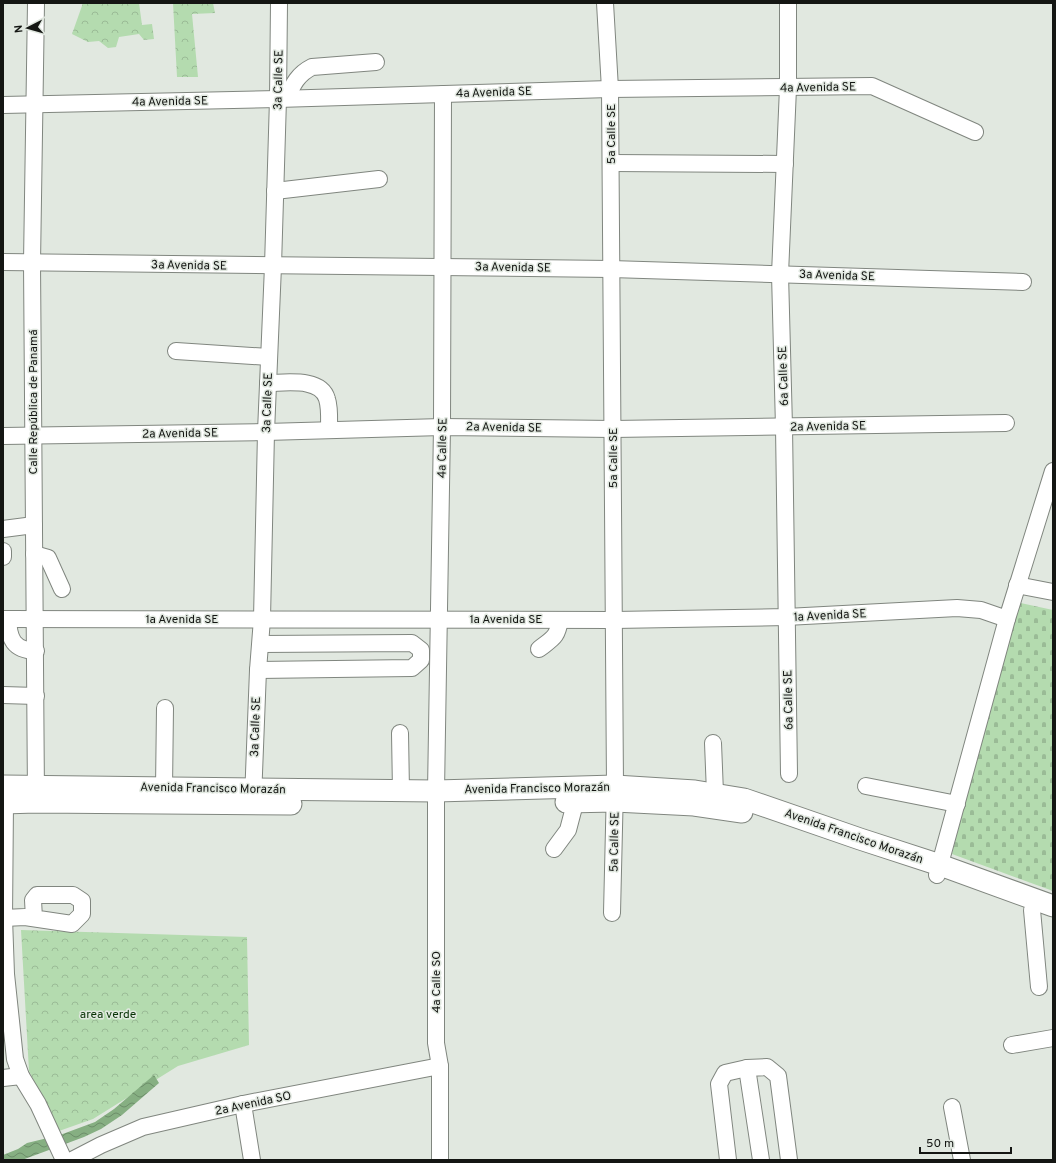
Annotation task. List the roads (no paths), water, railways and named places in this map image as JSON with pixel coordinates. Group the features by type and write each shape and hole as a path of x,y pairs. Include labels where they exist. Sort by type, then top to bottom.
{"main road":[{"name":"Avenida Francisco Morazán","path":"5,795 164,788 253,796 401,790 436,797 574,802 615,794 735,810 798,822"},
{"name":"Avenida Francisco Morazán","path":"36,794 436,797 615,794 695,790 744,799 826,832 1053,906"},
{"name":"Avenida Francisco Morazán","path":"939,870 1032,910 1053,917"}],"street":[{"name":"Calle República de Panamá","path":"36,3 32,263 34,554 36,618 36,794"},
{"name":"3a Calle SE","path":"253,796 258,670 262,619 266,432 275,191 283,99 279,3"},
{"name":"5a Calle SE","path":"605,3 610,89 611,163 615,794 612,913"},
{"name":"6a Calle SE","path":"788,3 788,88 780,274 784,427 789,774"},
{"path":"283,99 295,81 304,71 312,66 376,62"},
{"name":"4a Avenida SE","path":"3,105 283,99 610,89 872,86 975,132"},
{"name":"4a Calle SE","path":"436,797 442,426 443,94"},
{"path":"611,163 785,164"},
{"path":"275,191 379,178"},
{"name":"3a Avenida SE","path":"3,262 611,269 1023,282"},
{"path":"176,351 269,357"},
{"path":"268,383 304,383 312,384 321,389 327,398 329,430"},
{"name":"2a Avenida SE","path":"3,436 266,432 442,426 613,429 1006,423"},
{"path":"939,870 1007,619 1053,471"},
{"path":"3,529 34,525"},
{"path":"3,551 3,557"},
{"path":"34,554 48,558 62,589"},
{"path":"1017,585 1053,592"},
{"name":"1a Avenida SE","path":"5,619 614,620 786,617 957,608 981,610 1007,619"},
{"path":"5,619 12,641 19,648 36,650"},
{"path":"539,649 556,636 560,620"},
{"path":"258,670 412,668 421,660 420,650 412,643 261,644"},
{"path":"3,695 36,696"},
{"path":"164,708 164,788"},
{"path":"400,733 401,790"},
{"path":"714,743 715,793"},
{"path":"866,786 957,804"},
{"path":"5,795 5,974 15,1059 21,1076 38,1104 52,1136 66,1158"},
{"name":"4a Calle SO","path":"436,797 436,1043 440,1066 440,1160"},
{"path":"554,848 568,830 574,802"},
{"path":"1032,910 1038,987"},
{"path":"4,918 34,918"},
{"path":"1012,1045 1053,1038"},
{"name":"2a Avenida SO","path":"66,1158 143,1127 243,1104 440,1066"},
{"path":"728,1160 719,1084 725,1073 747,1068 767,1067 778,1076 789,1160"},
{"path":"747,1068 761,1160"},
{"path":"3,1078 21,1076"},
{"path":"243,1104 252,1160"},
{"path":"952,1107 962,1160"}],"water":[{"path":"154,1075 159,1083 122,1115 101,1129 84,1137 22,1160 3,1160 3,1155 18,1149 27,1143 60,1135 95,1122 114,1109"}],"park label":[{"name":"area verde","path":"108,1014"}]}
